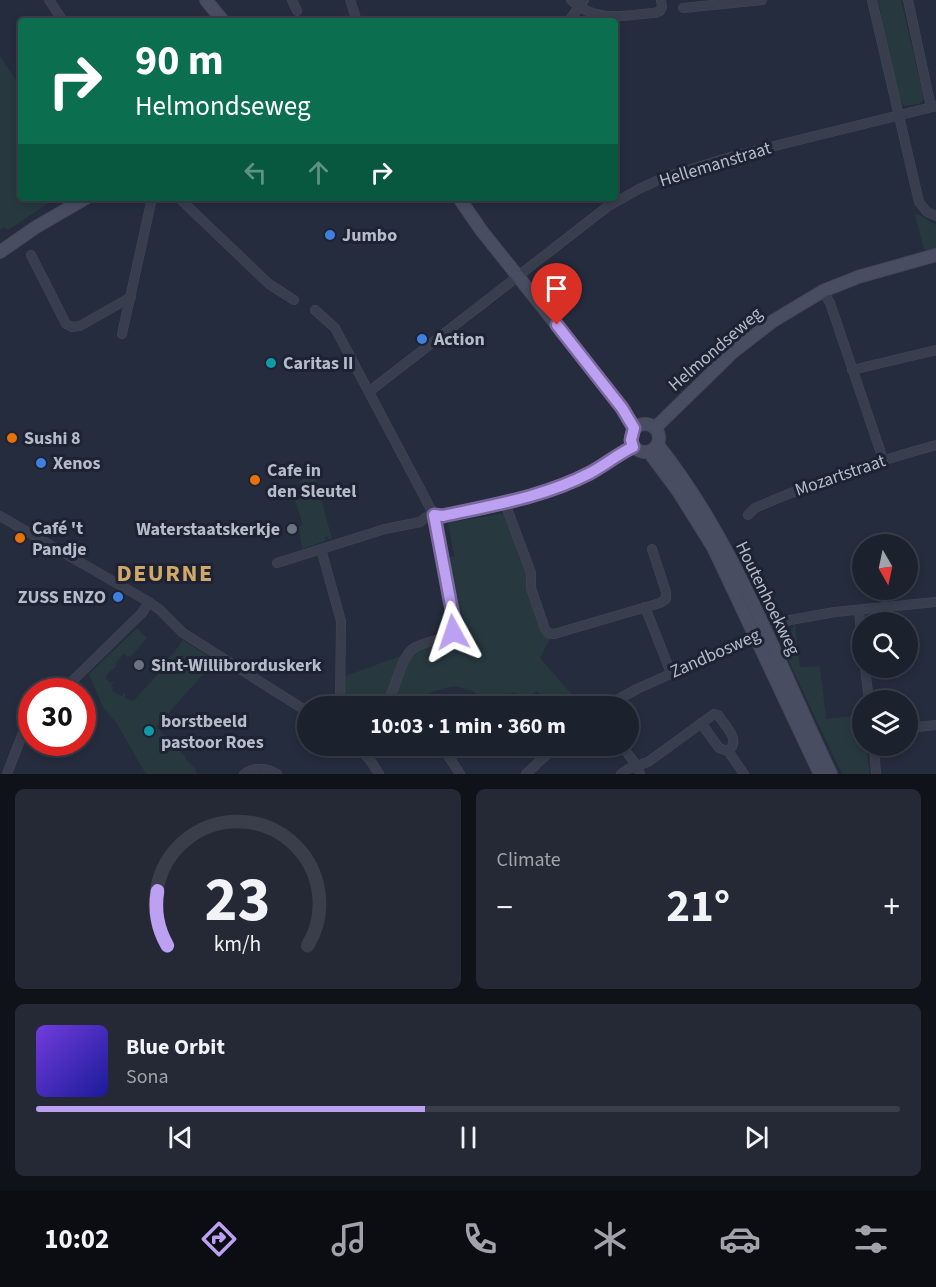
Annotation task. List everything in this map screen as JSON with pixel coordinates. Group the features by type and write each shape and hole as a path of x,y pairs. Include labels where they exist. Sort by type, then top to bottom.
{"street":[{"path":"49,0 61,18"},
{"path":"292,0 297,11"},
{"path":"350,0 356,18"},
{"path":"571,0 582,4 590,14 601,16 655,13 660,11 662,4"},
{"path":"683,8 762,0"},
{"path":"872,0 919,202 927,212 936,216"},
{"path":"908,0 933,106"},
{"path":"207,2 213,18"},
{"path":"207,2 220,18"},
{"path":"571,18 582,4"},
{"name":"Hellemanstraat","path":"618,201 665,177 734,156 933,106"},
{"path":"0,252 73,201"},
{"path":"60,212 72,208 82,201"},
{"path":"122,334 151,201"},
{"path":"182,201 269,284 294,300"},
{"path":"461,201 481,230 622,408 634,428"},
{"name":"Hellemanstraat","path":"369,391 618,201"},
{"path":"0,246 25,234"},
{"path":"31,255 66,324 72,327 80,326 131,297"},
{"name":"Helmondseweg","path":"656,427 733,352 773,321 823,291 858,277 936,255"},
{"path":"823,291 830,303 883,459"},
{"path":"315,309 335,328 434,515 454,621 453,632 446,638 413,648 405,660 391,696"},
{"path":"852,370 936,350"},
{"path":"642,423 649,423 656,427 660,438 654,448 640,451 633,447 631,440 634,428 642,423"},
{"name":"Mozartstraat","path":"748,515 755,508 785,495 883,459 936,446"},
{"path":"277,563 385,529 420,522 428,516 443,516 529,497 590,473 633,447"},
{"name":"Houtenhoekweg","path":"654,448 713,547 831,774"},
{"path":"505,503 531,573 531,588 548,633 554,634 660,603 666,599 666,592 652,549"},
{"path":"0,516 149,602 183,633 297,705"},
{"path":"321,549 341,621 340,696"},
{"path":"75,678 142,613 149,602"},
{"path":"935,602 936,613"},
{"name":"Zandbosweg","path":"624,696 790,620 806,616 935,602"},
{"path":"645,607 671,673"},
{"name":"Houtenhoekweg","path":"759,633 820,774"},
{"path":"621,774 639,770 714,714 718,715 733,738 733,747 728,751"},
{"path":"701,723 719,748 728,751 744,774"},
{"path":"918,727 936,725"},
{"path":"8,774 18,746"},
{"path":"367,756 379,774"},
{"path":"452,756 449,758 460,774"},
{"path":"526,774 545,756"},
{"path":"629,756 639,770"},
{"path":"875,756 876,774"},
{"path":"244,774 256,769 270,770 277,774"}],"shaded area":[{"path":"878,0 901,0 924,99 919,104 905,106 898,99"},
{"path":"0,56 18,83 18,201 52,201 8,230 4,227 0,230"},
{"path":"918,214 936,225 936,249 926,251 924,249 915,215"},
{"path":"314,473 332,539 325,537 325,541 302,549 299,527 303,525 295,500 303,498 299,482"},
{"path":"505,513 529,573 526,587 541,631 551,637 540,658 573,696 540,696 537,691 530,696 517,696 514,692 506,696 478,696 473,691 454,686 434,691 426,696 342,696 343,677 400,656 405,661 414,649 449,641 456,637 458,623 446,558 454,556 448,523"},
{"path":"795,623 800,667 820,666 826,719 852,716 852,756 867,756 870,774 842,774 783,649"},
{"path":"137,628 147,638 131,656 128,657 124,653 115,664 117,666 107,674 106,679 110,683 114,682 111,686 116,695 122,696 125,692 125,698 133,701 162,670 159,666 173,654 183,640 215,661 156,727 186,757 185,759 198,774 146,774 117,724 103,707 96,690 96,678 91,678 89,674"}],"place":[{"name":"Jumbo","path":"330,235"},
{"name":"Action","path":"422,339"},
{"name":"Caritas II","path":"271,363"},
{"name":"Sushi 8","path":"12,438"},
{"name":"Xenos","path":"41,463"},
{"name":"Cafe in den Sleutel","path":"255,480"},
{"name":"Waterstaatskerkje","path":"292,529"},
{"name":"Café 't Pandje","path":"20,538"},
{"name":"ZUSS ENZO","path":"118,597"},
{"name":"Sint-Willibrorduskerk","path":"139,665"},
{"name":"borstbeeld pastoor Roes","path":"149,731"}],"district":[{"name":"DEURNE","path":"165,573"}],"route":[{"path":"453,632 454,621 434,515 443,516 539,494 590,473 633,447 631,440 634,428 622,408 557,325"}]}
